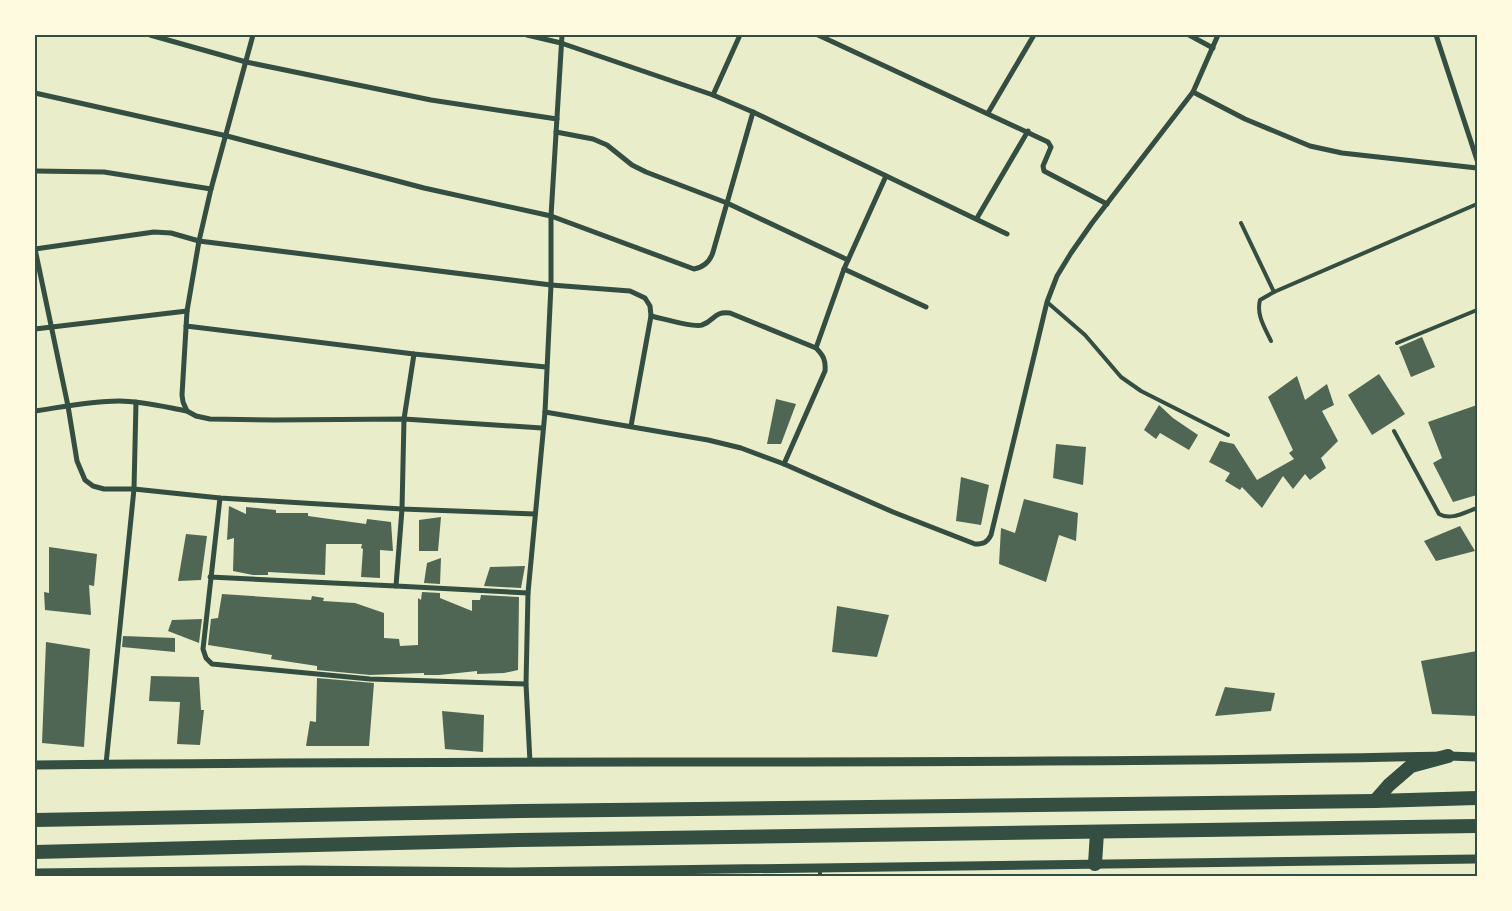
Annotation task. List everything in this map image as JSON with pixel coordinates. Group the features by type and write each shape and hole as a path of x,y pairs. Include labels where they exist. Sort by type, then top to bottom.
{"highway":[{"path":"1376,801 1389,785 1411,766 1448,756"},
{"path":"35,820 522,811 1376,801 1477,798"},
{"path":"35,852 519,840 1477,826"},
{"path":"1095,864 1097,832"}],"street":[{"path":"150,35 246,62 431,100 557,119"},
{"path":"187,411 182,395 187,311 212,189 253,35"},
{"path":"527,35 561,43 713,95 753,112 1007,234"},
{"path":"530,762 526,684 528,593 545,412 551,216 562,35"},
{"path":"713,95 740,35"},
{"path":"818,35 1028,131 1050,144 1051,150 1043,166 1044,171 1107,204"},
{"path":"988,113 1034,35"},
{"path":"1189,35 1213,48"},
{"path":"545,412 708,440 740,448 784,464 893,512 974,544 982,544 988,541 1047,302 1057,276 1087,231 1193,92 1218,35"},
{"path":"1436,35 1477,160"},
{"path":"35,92 227,136 424,188 551,216 694,269 707,264 711,259 753,112"},
{"path":"1193,92 1245,119 1310,146 1342,153 1477,168"},
{"path":"977,218 1028,131"},
{"path":"556,132 607,145 632,165 646,172 727,203 848,260"},
{"path":"35,171 104,172 212,189"},
{"path":"816,348 844,269 886,176"},
{"path":"535,514 402,509 220,498 134,489 104,489 93,486 85,480 77,461 68,406 35,249 154,232 171,233 200,241 550,285 630,291 645,298 650,306 651,316 631,426"},
{"path":"844,269 926,307"},
{"path":"35,329 187,311"},
{"path":"651,316 696,326 706,324 716,314 730,313 816,348 823,355 826,363 825,371 784,464"},
{"path":"186,326 414,354 546,367"},
{"path":"396,586 402,509 404,419 414,354"},
{"path":"35,411 118,401 136,402 187,411 196,416 210,418 274,420 404,419 542,428"},
{"path":"106,764 134,489 136,402"},
{"path":"220,498 203,649 206,658 212,664 370,679 526,684"},
{"path":"210,577 528,593"},
{"path":"35,765 207,762 1226,761 1477,757"},
{"path":"35,873 303,870 513,874 820,872 1095,864 1477,859"}],"lane":[{"path":"1271,341 1259,315 1258,307 1260,300 1274,292 1477,204"},
{"path":"1241,223 1274,292"},
{"path":"1047,302 1085,335 1121,377 1141,391 1228,435"},
{"path":"1397,343 1477,310"},
{"path":"1394,431 1439,514 1445,517 1455,516 1477,508"}],"building":[{"path":"1422,337 1435,367 1411,377 1399,347"},
{"path":"1379,374 1405,414 1372,435 1348,395"},
{"path":"1297,376 1305,400 1327,384 1334,405 1322,411 1338,441 1321,458 1326,468 1310,480 1305,474 1293,489 1283,476 1262,508 1242,487 1240,490 1225,481 1230,473 1209,462 1220,441 1234,444 1257,480 1294,459 1289,453 1293,450 1268,397"},
{"path":"776,399 796,404 781,444 767,444"},
{"path":"1159,405 1173,418 1198,435 1189,450 1160,433 1156,439 1144,430"},
{"path":"1477,405 1477,495 1453,502 1433,463 1442,458 1428,422"},
{"path":"1056,444 1086,447 1083,485 1053,478"},
{"path":"961,477 989,485 981,525 956,521"},
{"path":"1024,499 1078,513 1076,541 1059,535 1046,582 999,564 1001,528 1015,533"},
{"path":"229,506 246,514 246,507 276,510 276,513 308,513 308,516 366,524 367,519 391,522 393,551 380,550 380,578 361,577 362,544 326,544 325,575 268,572 268,575 253,575 233,571 234,538 227,540"},
{"path":"441,517 438,551 419,551 419,520"},
{"path":"1460,526 1475,551 1436,561 1424,541"},
{"path":"186,534 207,536 201,580 178,581"},
{"path":"49,547 97,554 94,586 89,585 91,615 45,610 44,592 49,593"},
{"path":"441,558 440,584 424,583 427,563"},
{"path":"525,566 521,588 484,586 490,567"},
{"path":"422,592 440,593 440,598 472,611 472,600 480,600 481,595 519,597 518,670 504,673 477,674 477,671 439,675 424,675 424,673 370,675 317,670 317,666 271,659 272,655 208,645 211,619 218,618 222,594 311,600 312,596 324,598 323,601 355,603 384,613 384,638 399,639 400,646 418,645 418,598 421,600"},
{"path":"837,606 889,615 877,657 832,652"},
{"path":"202,619 199,643 168,631 172,620"},
{"path":"123,636 175,638 175,652 122,647"},
{"path":"46,642 90,649 84,747 42,743"},
{"path":"1477,651 1477,716 1432,714 1421,661"},
{"path":"151,676 199,677 201,710 204,710 200,745 177,744 180,702 149,701"},
{"path":"317,678 374,683 369,746 306,746 310,721 316,722"},
{"path":"1225,687 1275,693 1271,711 1215,716"},
{"path":"442,711 484,715 483,752 445,749"}]}
